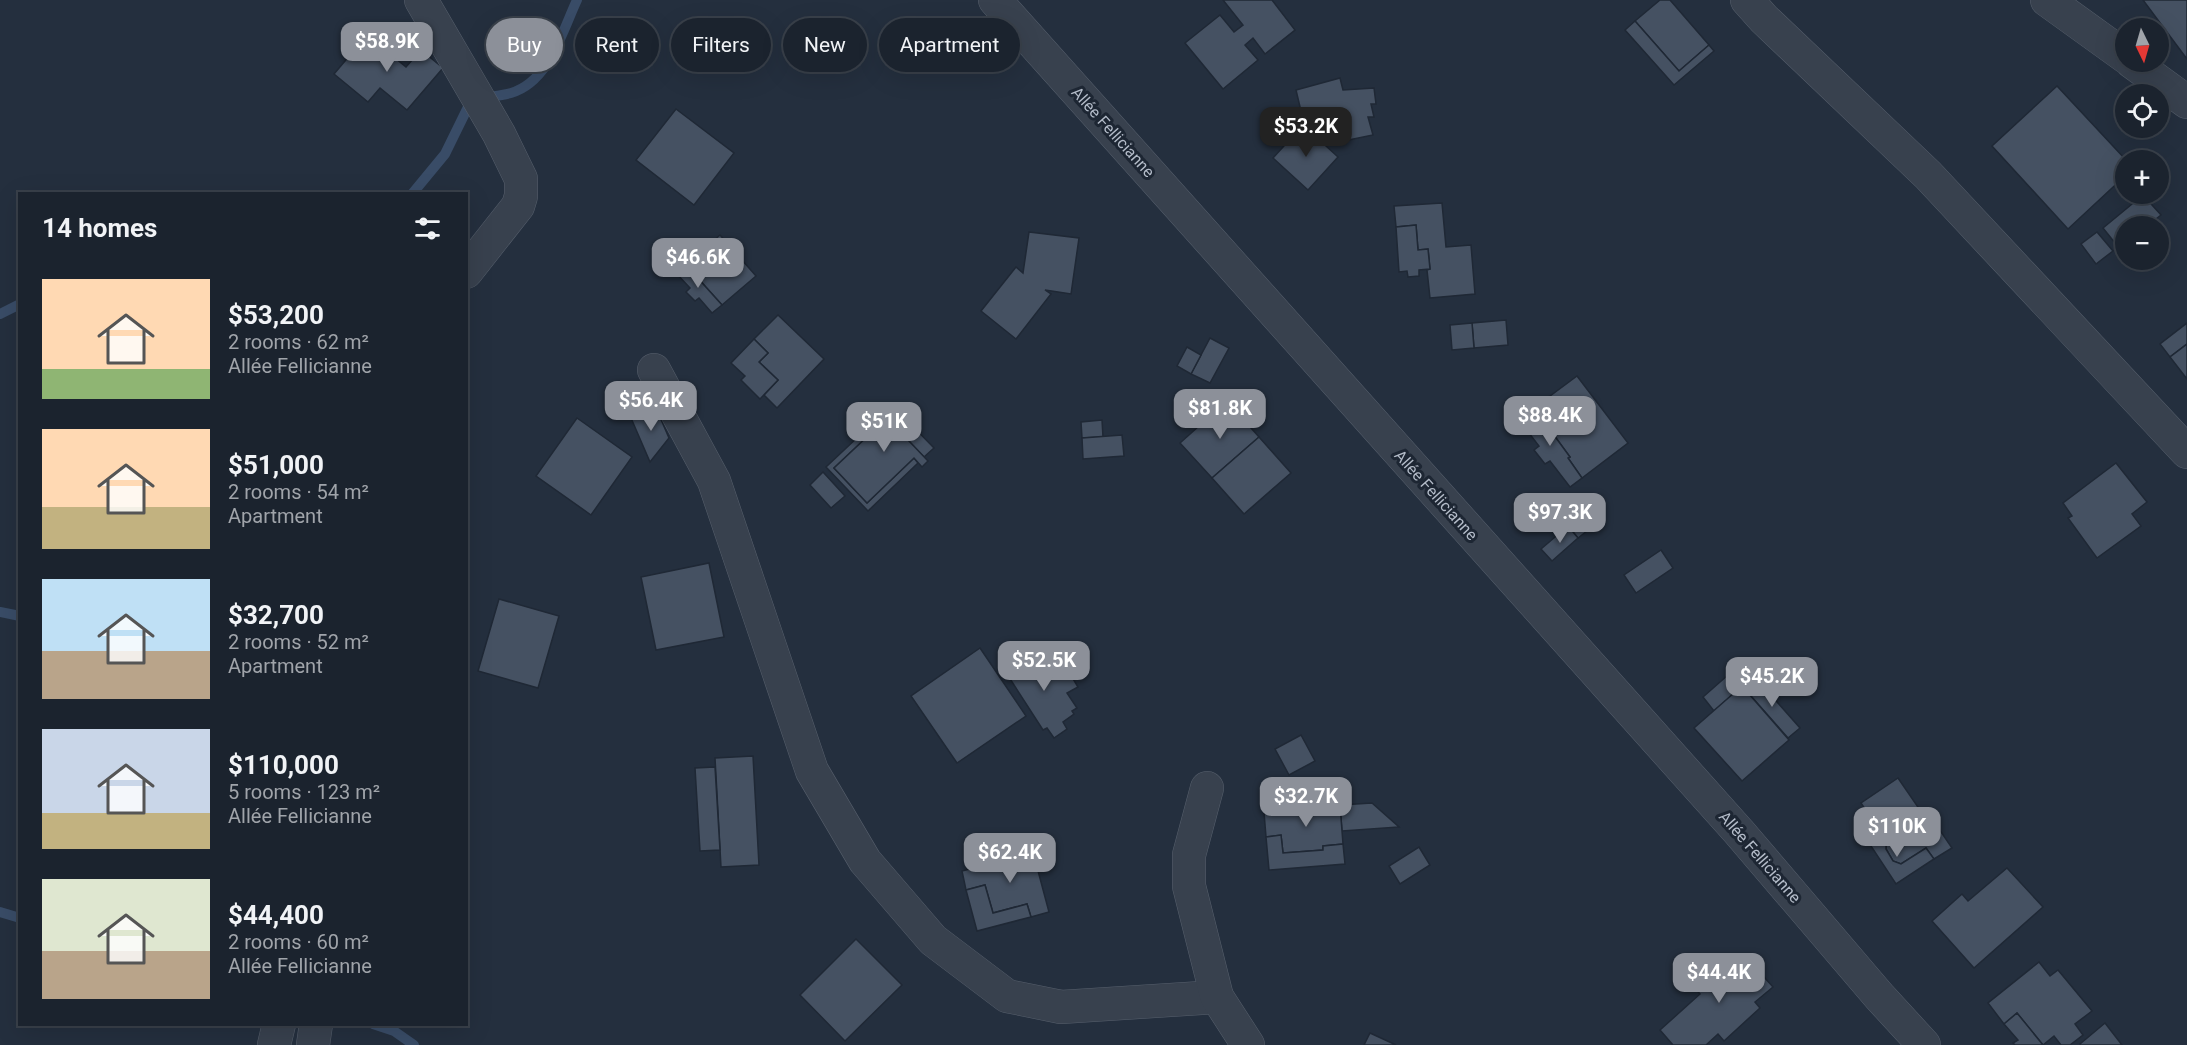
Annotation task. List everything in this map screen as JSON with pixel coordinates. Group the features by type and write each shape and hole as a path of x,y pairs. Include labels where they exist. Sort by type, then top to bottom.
{"street":[{"path":"421,0 499,134 521,179 522,196 518,206 468,269"},
{"name":"Allée Fellicianne","path":"995,0 1739,832 1879,996 1924,1045"},
{"path":"1747,0 1764,19 1928,175 2187,452"},
{"path":"2048,0 2115,49"},
{"path":"2146,72 2187,102"},
{"path":"654,370 714,481 812,771 865,861 933,940 1006,996 1061,1007 1217,997"},
{"path":"1208,788 1189,855 1189,886 1217,997 1248,1045"},
{"path":"1879,996 1886,1029 1895,1045"},
{"path":"274,1045 279,1026"},
{"path":"313,1045 316,1026"}],"building":[{"path":"1223,0 1272,0 1295,30 1265,54 1253,38 1245,45 1258,60 1223,89 1185,43 1220,15 1234,32 1243,25"},
{"path":"1660,0 1670,0 1709,45 1679,71 1635,21"},
{"path":"2143,0 2187,0 2187,59 2169,35 2169,18 2156,18"},
{"path":"1635,21 1679,71 1709,45 1714,51 1674,85 1625,30"},
{"path":"367,35 406,67 421,50 443,68 407,110 380,88 368,102 334,74"},
{"path":"1340,78 1343,90 1374,88 1376,104 1371,104 1374,117 1368,117 1373,135 1324,145 1320,124 1305,128 1296,90"},
{"path":"2057,86 2117,150 2115,185 2068,229 1992,146"},
{"path":"676,109 734,153 694,205 636,160"},
{"path":"1303,125 1338,157 1308,190 1273,158"},
{"path":"1442,203 1446,247 1471,245 1475,294 1430,298 1427,270 1430,269 1428,249 1418,250 1416,225 1396,227 1394,206"},
{"path":"2132,204 2151,204 2161,215 2160,216 2118,216"},
{"path":"2115,218 2115,243 2103,228"},
{"path":"1416,225 1418,250 1428,249 1430,269 1419,270 1419,276 1408,277 1407,271 1399,272 1396,227"},
{"path":"1029,232 1079,238 1071,294 1045,290 1051,294 1016,339 981,311 1016,267 1023,273"},
{"path":"2097,232 2113,251 2096,264 2081,244"},
{"path":"720,235 756,276 722,305 686,265"},
{"path":"686,265 722,305 712,313 699,298 695,301 686,292 690,288 676,273"},
{"path":"778,315 824,359 777,408 764,395 778,380 759,362 768,353 754,339"},
{"path":"1506,320 1508,345 1474,348 1472,323"},
{"path":"1472,323 1474,348 1452,350 1450,325"},
{"path":"2187,323 2187,344 2170,357 2160,344"},
{"path":"1210,338 1229,348 1210,383 1191,374"},
{"path":"754,339 768,353 759,362 778,380 760,399 741,380 745,376 731,363"},
{"path":"2187,344 2187,379 2170,357"},
{"path":"1187,347 1201,355 1191,374 1177,366"},
{"path":"1577,376 1628,443 1582,478 1568,458 1570,457 1534,408"},
{"path":"1227,401 1259,437 1212,478 1180,443"},
{"path":"892,405 934,448 924,457 887,418 834,468 867,503 914,458 918,463 868,511 826,467"},
{"path":"656,408 669,438 650,462 631,418"},
{"path":"1534,408 1570,457 1568,458 1582,478 1570,487 1550,461 1545,464 1534,450 1539,446 1519,420"},
{"path":"577,418 632,457 591,515 536,476"},
{"path":"887,418 928,461 922,467 914,458 867,503 834,468"},
{"path":"1102,420 1103,437 1082,438 1081,422"},
{"path":"1122,435 1124,456 1083,459 1082,438"},
{"path":"1259,437 1291,473 1244,514 1212,478"},
{"path":"2116,463 2147,502 2132,514 2141,526 2097,558 2068,518 2072,516 2063,503"},
{"path":"823,472 845,496 831,508 810,485"},
{"path":"1570,502 1592,527 1578,538 1557,513"},
{"path":"1568,526 1578,538 1552,561 1541,549"},
{"path":"1661,550 1673,568 1636,593 1624,575"},
{"path":"709,563 724,637 656,650 641,577"},
{"path":"499,599 559,616 538,688 478,671"},
{"path":"980,648 1026,716 957,763 911,696"},
{"path":"1034,653 1037,658 1044,654 1059,678 1069,672 1078,687 1067,693 1077,708 1072,711 1074,714 1063,722 1067,729 1054,738 1047,728 1043,730 1005,671"},
{"path":"1728,675 1740,688 1714,711 1703,697"},
{"path":"1755,677 1800,728 1788,738 1743,687"},
{"path":"1742,686 1789,740 1742,781 1694,728"},
{"path":"1301,735 1315,761 1289,775 1275,749"},
{"path":"753,756 759,865 721,867 715,758"},
{"path":"715,767 720,850 700,851 695,768"},
{"path":"1898,778 1920,810 1913,815 1919,824 1931,817 1952,848 1934,859 1926,848 1901,864 1893,861 1886,849 1886,841 1861,803"},
{"path":"1372,803 1399,827 1342,831 1340,805"},
{"path":"1340,805 1343,844 1323,846 1323,850 1283,853 1281,835 1266,837 1264,812"},
{"path":"1877,828 1886,841 1886,849 1893,861 1901,864 1926,848 1934,859 1896,884 1865,837"},
{"path":"1281,835 1283,853 1323,850 1323,846 1343,844 1345,864 1269,870 1266,837"},
{"path":"1419,847 1430,865 1400,884 1389,866"},
{"path":"1033,852 1049,912 1031,917 1027,904 993,913 985,885 966,890 962,871"},
{"path":"2007,868 2043,907 1974,968 1932,921 1962,894 1968,901"},
{"path":"985,885 993,913 1027,904 1031,917 977,931 966,890"},
{"path":"856,939 902,985 845,1041 800,995"},
{"path":"1733,954 1740,962 1746,957 1773,987 1755,1002 1760,1008 1724,1041 1718,1034 1706,1045 1673,1045 1660,1030 1700,994 1695,988"},
{"path":"2039,962 2050,976 2058,970 2092,1011 2075,1024 2083,1035 2070,1045 2061,1045 2054,1036 2043,1045 2017,1013 2004,1024 1988,1003"},
{"path":"2017,1013 2043,1045 2015,1045 2013,1043 2018,1040 2004,1024"},
{"path":"2105,1023 2122,1045 2080,1044"},
{"path":"1370,1033 1396,1045 1364,1045"}],"waterway":[{"path":"488,97 511,93 524,87 535,78 553,54 577,0"},
{"path":"414,192 445,154 469,105"},
{"path":"0,314 18,305"},
{"path":"0,612 18,616"},
{"path":"0,912 18,917"},
{"path":"379,1026 394,1031 414,1045"}]}
